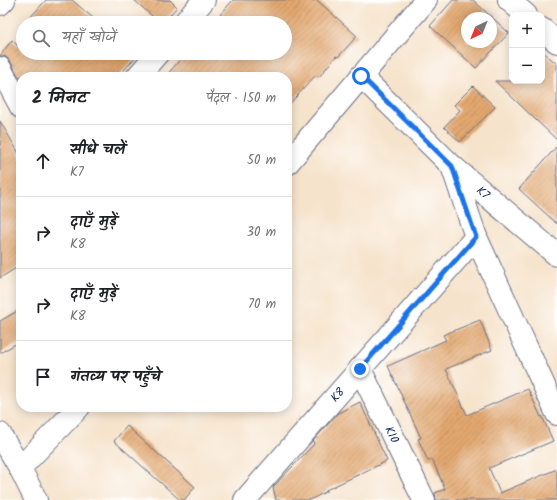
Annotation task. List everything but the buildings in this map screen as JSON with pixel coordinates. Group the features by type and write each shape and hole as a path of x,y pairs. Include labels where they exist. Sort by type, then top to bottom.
{"street":[{"path":"0,4 4,0"},
{"path":"190,16 204,0"},
{"path":"292,158 426,0"},
{"path":"509,0 523,12"},
{"path":"545,32 557,42"},
{"path":"141,72 152,60"},
{"path":"0,68 16,98"},
{"name":"K7","path":"361,76 452,166 557,255"},
{"path":"452,166 476,237 557,414"},
{"name":"K8","path":"248,499 476,237"},
{"name":"K10","path":"360,369 424,500"},
{"path":"20,468 74,412"},
{"path":"0,434 20,468 36,500"}],"route":[{"path":"360,369 476,237 452,166 361,76"}]}
